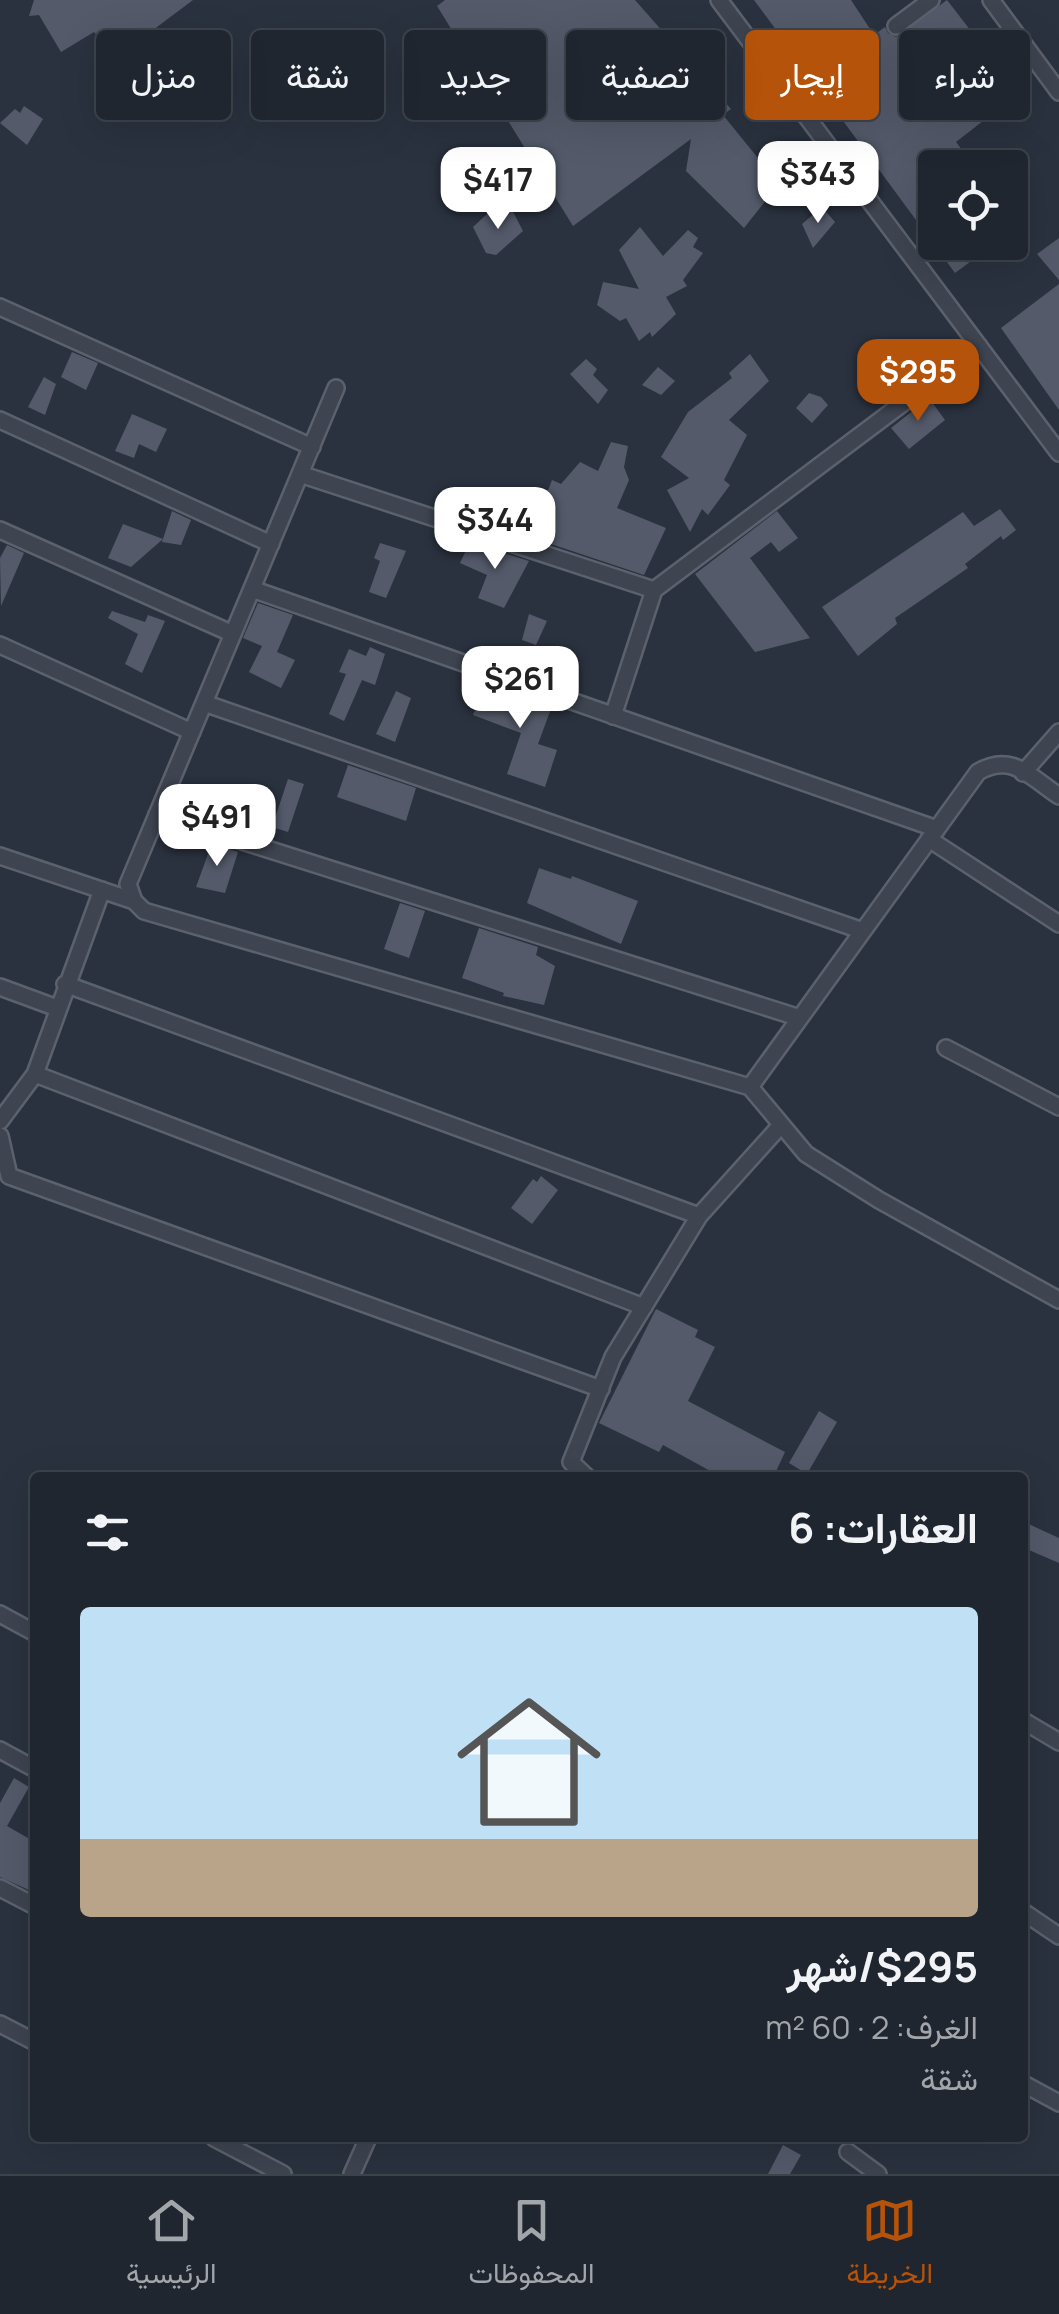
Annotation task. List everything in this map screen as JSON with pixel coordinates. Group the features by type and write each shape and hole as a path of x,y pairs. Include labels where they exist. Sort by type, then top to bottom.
{"street":[{"path":"719,0 1059,454"},
{"path":"896,26 931,0"},
{"path":"991,0 1059,92"},
{"path":"0,307 312,446"},
{"path":"613,716 654,590 979,346"},
{"path":"336,388 128,884 134,901 144,911 750,1087 806,1154 1059,1300"},
{"path":"0,420 270,544"},
{"path":"300,474 654,590"},
{"path":"0,530 232,634"},
{"path":"252,589 933,834 1059,924"},
{"path":"0,645 192,732"},
{"path":"204,702 863,930"},
{"path":"1023,773 1059,732"},
{"path":"750,1087 978,772 993,763 1011,763 1059,796"},
{"path":"157,814 800,1018"},
{"path":"0,856 134,901"},
{"path":"0,1121 35,1074 102,890"},
{"path":"65,984 699,1216"},
{"path":"0,987 57,1008"},
{"path":"946,1048 1059,1108"},
{"path":"35,1074 644,1307"},
{"path":"582,1472 571,1462 613,1357 699,1216 781,1125"},
{"path":"0,1136 9,1176 601,1388"},
{"path":"0,1614 30,1630"},
{"path":"1028,1724 1059,1742"},
{"path":"0,1750 30,1766"},
{"path":"0,1888 30,1903"},
{"path":"1028,1915 1059,1936"},
{"path":"0,2024 30,2039"},
{"path":"1028,2086 1059,2104"},
{"path":"222,2142 283,2174"},
{"path":"352,2174 366,2142"},
{"path":"848,2152 878,2174"}],"building":[{"path":"34,0 193,0 153,30 96,30 96,34 61,52 39,15 29,16"},
{"path":"445,0 635,0 661,30 566,30 566,120 725,117 779,184 744,228 686,171 691,139 573,226 507,120 546,120 546,30 452,30 437,6"},
{"path":"754,0 851,0 871,30 776,30"},
{"path":"947,0 970,30 906,30"},
{"path":"885,27 888,33 899,35 899,120 984,120 956,142 962,150 918,150 918,223 842,120 879,120 879,31"},
{"path":"24,106 43,119 27,145 0,123 15,109 20,113"},
{"path":"822,207 835,222 813,248 802,224"},
{"path":"511,208 523,231 496,255 486,253 473,227 488,213 493,220"},
{"path":"640,227 663,256 688,230 698,238 693,247 703,253 683,280 687,286 666,297 676,314 652,337 650,332 639,341 626,318 620,321 597,305 603,282 639,289 619,250"},
{"path":"1059,238 1059,280 1037,254"},
{"path":"945,260 973,260 955,273"},
{"path":"1059,284 1059,410 1001,328"},
{"path":"72,352 98,363 86,390 61,377"},
{"path":"750,354 769,381 729,420 747,435 724,480 730,485 708,515 702,509 690,532 667,490 689,478 661,457 688,412 732,378 729,373"},
{"path":"586,359 597,369 593,375 608,390 598,404 570,374"},
{"path":"658,367 675,381 661,395 642,385"},
{"path":"44,377 56,384 45,415 28,407"},
{"path":"809,393 821,397 828,405 812,423 796,408"},
{"path":"929,398 945,420 909,449 891,428"},
{"path":"132,414 167,429 156,452 139,444 134,458 115,451"},
{"path":"611,442 628,446 624,467 629,480 617,508 666,528 644,575 548,543 550,533 534,527 552,480 561,484 580,462 598,471"},
{"path":"1000,509 1016,530 1003,540 1001,536 965,564 968,568 895,618 897,624 858,656 822,607 963,512 974,526"},
{"path":"172,511 191,520 181,545 162,542"},
{"path":"777,511 798,538 779,552 771,542 750,558 810,638 755,652 695,574"},
{"path":"123,524 163,539 131,567 108,558"},
{"path":"470,542 529,561 504,608 478,598 487,575 460,563"},
{"path":"380,543 406,551 386,598 369,592 380,561 374,558"},
{"path":"7,545 24,553 1,606 0,558"},
{"path":"258,603 293,615 277,652 295,660 281,688 249,672 262,646 243,638"},
{"path":"112,611 145,622 148,615 165,621 142,673 125,664 138,634 108,618"},
{"path":"529,614 547,621 536,645 522,640"},
{"path":"370,647 385,654 375,685 362,680 344,721 329,714 346,674 339,672 349,649 366,656"},
{"path":"486,683 552,706 538,744 557,750 545,787 507,774 521,733 473,715"},
{"path":"396,691 411,698 395,742 376,734"},
{"path":"348,765 416,788 406,821 337,797"},
{"path":"288,779 304,784 288,832 272,827"},
{"path":"212,843 238,852 225,893 196,887"},
{"path":"539,868 638,901 621,944 527,903"},
{"path":"400,903 425,911 409,958 384,949"},
{"path":"479,928 538,947 536,955 555,966 544,1005 503,996 504,993 462,978"},
{"path":"541,1176 558,1190 532,1224 511,1208 533,1179 537,1182"},
{"path":"656,1309 698,1330 695,1337 715,1347 688,1401 785,1452 776,1472 712,1472 663,1445 659,1452 599,1423"},
{"path":"819,1411 837,1422 808,1472 789,1463"},
{"path":"1028,1524 1059,1538 1059,1563 1028,1550"},
{"path":"14,1778 29,1787 7,1826 30,1839 29,1890 0,1877 0,1803"},
{"path":"783,2145 801,2155 790,2174 768,2174"}]}
